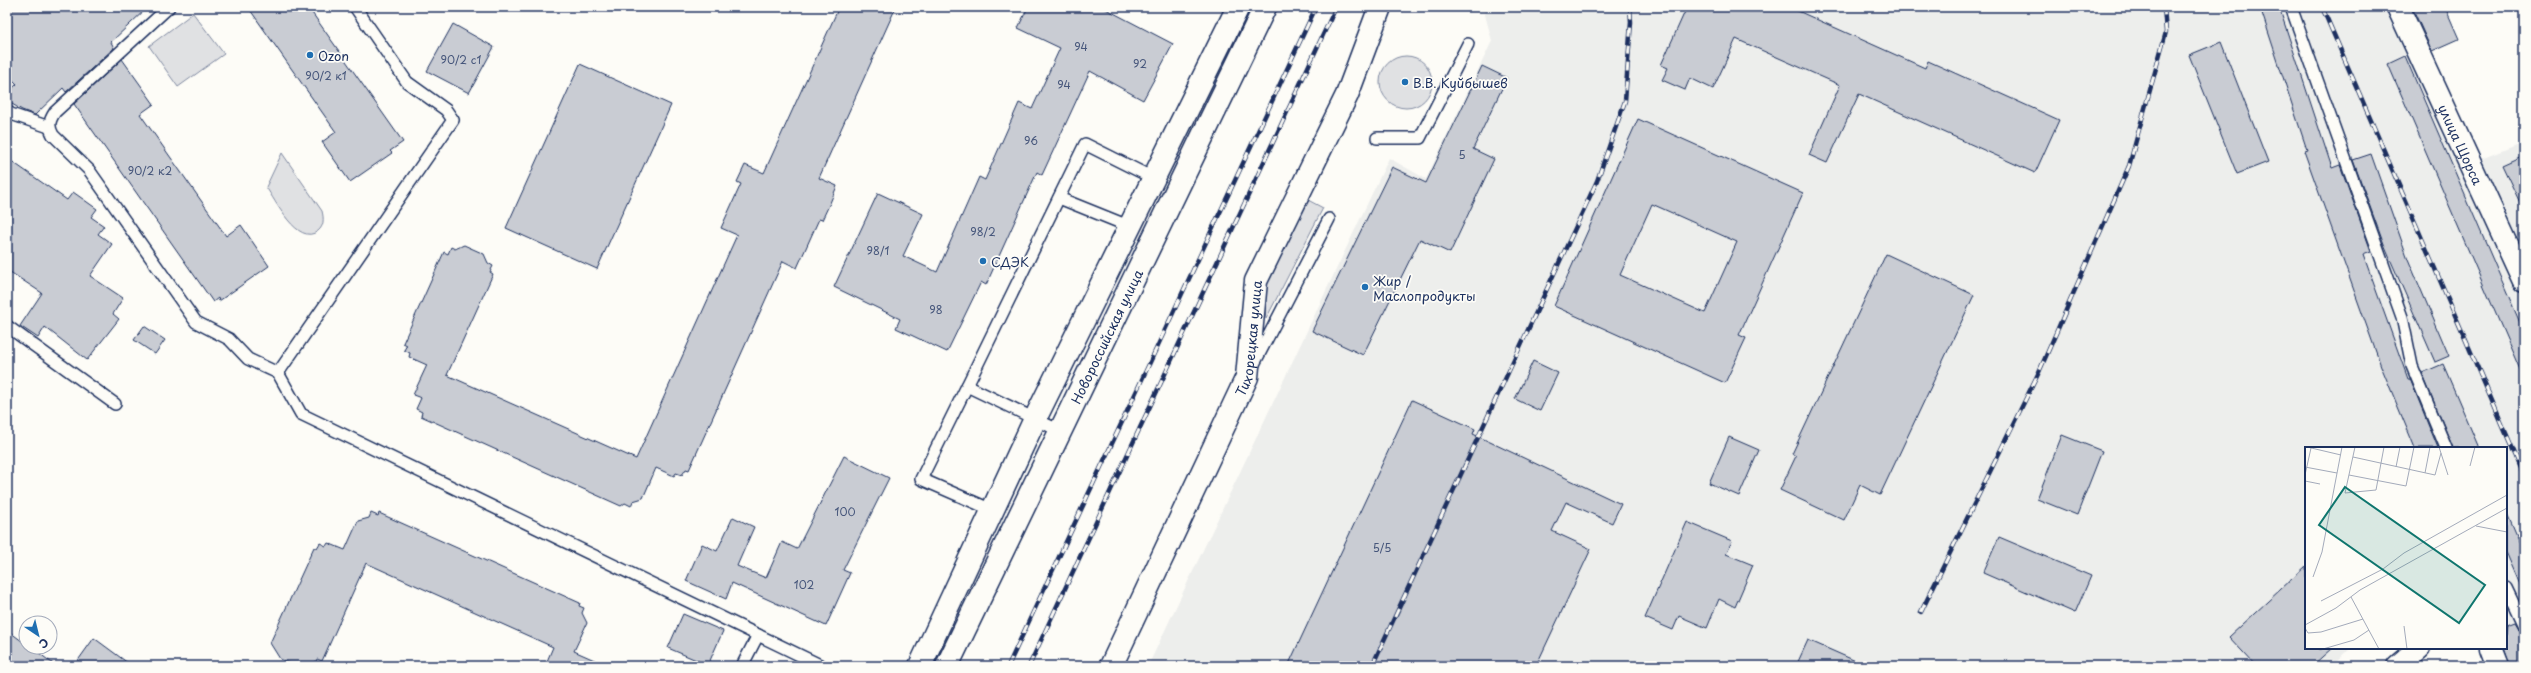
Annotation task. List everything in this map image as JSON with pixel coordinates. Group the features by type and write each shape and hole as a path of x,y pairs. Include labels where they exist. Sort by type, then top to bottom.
{"main road":[{"name":"Новороссийская улица","path":"920,666 1035,419 1155,179 1238,7"},
{"name":"Новороссийская улица","path":"947,666 1265,7"},
{"name":"Тихорецкая улица","path":"1111,666 1247,377 1256,281 1346,95 1380,7"},
{"name":"улица Щорса","path":"2398,7 2524,281"},
{"path":"2398,666 2418,649"},
{"path":"2491,649 2498,666"}],"lane":[{"path":"169,7 55,112 50,119 49,127 53,135 89,170 196,322 229,339 248,359 278,373 301,414 822,666"},
{"path":"278,373 453,120 446,110 407,82 354,7"},
{"path":"2291,7 2402,317 2412,366 2446,447"},
{"path":"1377,138 1420,138 1468,44"},
{"path":"7,111 11,114 49,127"},
{"path":"992,510 921,479 1085,144 1155,179"},
{"path":"1059,198 1131,227"},
{"path":"1247,377 1329,218"},
{"path":"7,326 115,404"},
{"path":"966,386 1060,431"},
{"path":"2507,590 2524,626"},
{"path":"742,666 758,635"}],"shaded area":[{"path":"1483,7 2387,7 2461,167 2524,142 2524,666 2488,666 2481,649 2507,649 2507,447 2305,447 2305,649 2350,649 2332,666 1148,666 1389,158 1426,179 1492,41"},
{"path":"193,13 224,54 178,87 149,46"},
{"path":"1406,56 1420,60 1428,68 1432,82 1428,96 1420,104 1406,108 1392,104 1384,96 1380,82 1384,68 1392,60"},
{"path":"282,153 322,211 322,225 318,231 310,234 303,233 295,228 281,211 266,187"},
{"path":"1308,200 1323,208 1266,319 1263,291 1284,243"}],"building":[{"path":"7,7 148,7 111,42 114,48 66,92 63,88 35,115 22,110 7,101 7,93 17,84 7,74"},
{"path":"248,7 308,7 403,142 390,151 392,153 350,182 322,142 336,132"},
{"path":"839,7 896,7 819,178 837,186 830,203 822,220 819,219 797,268 783,261 689,470 686,469 682,475 676,473 674,476 656,468 643,498 633,501 631,506 625,503 621,506 421,416 422,412 416,409 421,398 413,395 427,365 409,357 410,353 404,350 407,345 403,343 444,252 448,254 451,247 455,249 464,245 484,254 488,263 493,266 490,272 493,274 447,375 636,459 737,235 721,228 741,184 737,182 745,165 764,173"},
{"path":"1028,7 1102,7 1173,44 1143,100 1090,71 1042,175 1037,172 986,285 981,282 947,352 896,328 900,319 834,287 878,193 923,214 903,256 937,272 979,177 985,180 1019,103 1032,109 1060,48 1018,28"},
{"path":"1687,7 1789,7 1925,68 1928,61 2059,120 2035,173 1859,94 1827,163 1809,155 1840,85 1736,39 1713,89 1690,78 1685,90 1662,80 1668,68 1661,65"},
{"path":"2260,7 2279,7 2332,168 2340,165 2371,251 2363,254 2408,379 2410,379 2438,447 2415,447 2381,366 2304,151 2307,150"},
{"path":"2412,7 2445,7 2459,39 2432,51"},
{"path":"453,24 494,47 469,93 427,71"},
{"path":"2221,42 2268,162 2237,174 2189,55"},
{"path":"2405,56 2524,332 2524,379 2388,64"},
{"path":"122,59 154,104 140,114 226,236 241,225 269,266 219,301 218,298 213,302 74,104"},
{"path":"580,64 671,105 597,269 506,228"},
{"name":"Жир / Маслопродукты","path":"1482,66 1507,78 1473,149 1494,159 1450,253 1420,239 1363,355 1312,331 1392,167 1426,183"},
{"path":"1638,119 1803,193 1739,335 1746,338 1725,383 1554,306","holes":["1652,204 1737,242 1705,313 1620,275"]},
{"path":"2371,154 2408,259 2449,356 2435,362 2384,245 2353,160"},
{"path":"2524,155 2524,211 2502,165"},
{"path":"7,158 67,200 73,192 97,209 91,217 104,226 98,234 112,244 90,276 123,298 113,314 119,319 87,360 45,327 38,338 20,326 42,293 7,270"},
{"path":"1886,254 1974,295 1880,495 1860,485 1844,520 1780,490 1796,456 1792,454"},
{"path":"144,326 165,340 155,354 134,340"},
{"path":"1533,361 1558,373 1540,411 1515,399"},
{"path":"2443,364 2479,447 2453,447 2422,373"},
{"path":"1412,400 1475,429 1473,434 1621,504 1612,523 1566,502 1552,531 1591,549 1536,666 1288,666"},
{"path":"2062,435 2102,451 2077,515 2037,499"},
{"path":"1729,437 1759,450 1739,496 1709,483"},
{"path":"844,456 889,478 843,570 850,573 826,626 732,583 726,599 686,581 702,544 717,551 733,517 754,527 737,566 766,578 782,542 797,549"},
{"path":"371,513 378,516 379,513 580,603 579,606 584,608 582,613 587,623 574,651 608,666 545,666 553,647 366,563 322,661 317,659 314,666 310,664 296,666 280,659 270,643 314,547 317,548 320,543 326,546 328,543 345,550 358,521 369,518"},
{"path":"2507,513 2524,553 2524,594 2507,554"},
{"path":"1687,522 1732,541 1726,554 1753,565 1735,607 1719,599 1707,628 1679,616 1673,630 1645,618"},
{"path":"1999,537 2091,576 2075,613 1983,573"},
{"path":"2305,567 2305,649 2331,649 2312,666 2256,666 2229,637"},
{"path":"683,614 723,631 708,665 668,648"},
{"path":"2514,622 2520,632 2524,633 2524,666 2510,666 2504,649 2507,649 2507,625"},
{"path":"7,630 18,638 18,655 42,655 56,666 7,666"},
{"path":"94,638 132,666 74,666"},
{"path":"1808,640 1867,666 1796,666"}],"railway":[{"path":"1008,666 1316,7"},
{"path":"1029,666 1336,7"},
{"path":"1372,666 1597,181 1625,101 1631,22 1630,7"},
{"path":"1921,612 2039,372 2129,166 2166,32 2164,7"},
{"path":"2322,7 2524,475"}],"place":[{"name":"Ozon","path":"310,55"},
{"name":"В.В. Куйбышев","path":"1405,82"},
{"name":"СДЭК","path":"983,261"},
{"name":"Жир / Маслопродукты","path":"1365,287"}]}
